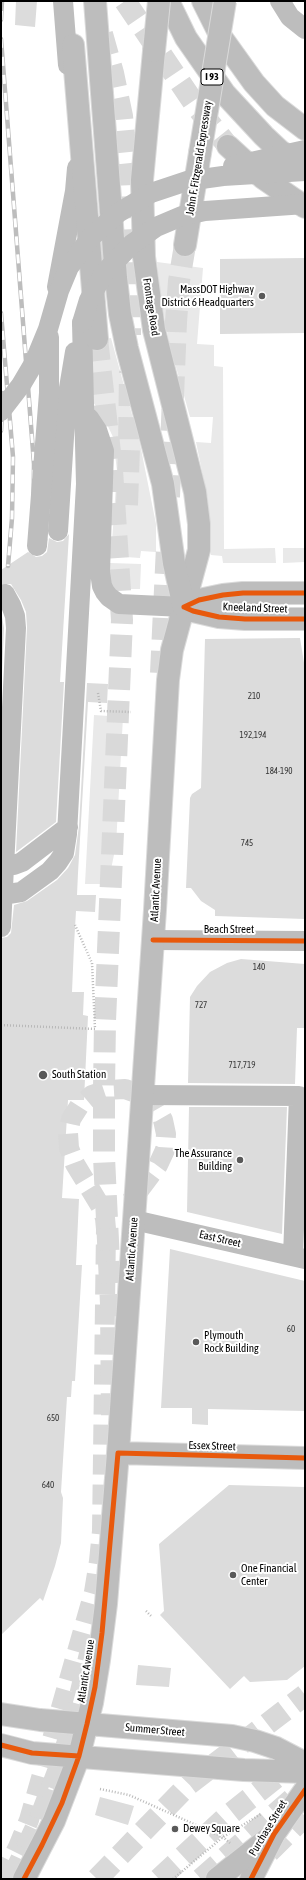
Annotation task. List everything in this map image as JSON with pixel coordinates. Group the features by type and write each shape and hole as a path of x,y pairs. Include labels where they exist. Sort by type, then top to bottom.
{"main road":[{"path":"95,1 120,308 127,348 163,484 174,563 184,607"},
{"name":"Frontage Road","path":"159,1 143,163 142,230 146,277 154,330 189,465 198,512 199,555 184,607"},
{"path":"168,1 192,48 225,94 280,151 305,168"},
{"path":"202,1 221,37 254,84 275,106 305,129"},
{"name":"John F. Fitzgerald Expressway","path":"185,245 225,1"},
{"path":"69,38 97,339"},
{"path":"228,146 263,178 305,205"},
{"name":"Kneeland Street","path":"184,607 199,600 223,595 243,593 305,593"},
{"name":"Kneeland Street","path":"184,607 205,615 225,618 305,619"},
{"name":"Atlantic Avenue","path":"24,1879 42,1846 59,1809 79,1756 95,1687 102,1633 118,1453 143,1095 168,680 172,650 184,607"},
{"name":"Essex Street","path":"118,1453 305,1458"},
{"name":"Summer Street","path":"1,1714 28,1719 232,1736 255,1741 276,1748 305,1763"},
{"path":"1,1745 32,1752 244,1770 305,1772"},
{"name":"Purchase Street","path":"251,1879 274,1834 305,1790"},
{"path":"217,1879 274,1834"}],"street":[{"path":"37,546 49,393 48,346 52,313 76,181 69,38 63,1"},
{"path":"280,1 290,17 305,29"},
{"path":"1,411 14,396 31,369 44,340 59,291 69,267 91,237 118,213 151,193 217,170 305,150"},
{"path":"167,187 187,181 213,177 305,171"},
{"path":"58,531 68,389 82,323 89,300 104,274 128,247 156,227 182,216 205,211 305,205"},
{"path":"2,895 17,894 53,868 64,853 68,828 86,484 82,323"},
{"path":"89,418 97,430 104,451 100,572 102,586 105,592 119,604 184,607"},
{"path":"1,597 5,594 11,605 15,616 16,628 1,926"},
{"path":"4,865 14,865 22,862 68,828"},
{"name":"Beach Street","path":"153,940 305,941"},
{"path":"143,1095 299,1096 299,1258"},
{"name":"East Street","path":"134,1220 299,1258"}],"path":[{"path":"98,693 101,711 131,712"},
{"path":"1,1025 79,1027 94,1029 92,963 75,925"},
{"path":"146,1611 152,1617"},
{"path":"100,1789 129,1794 223,1837"},
{"path":"173,1879 223,1837 263,1812"}],"shaded area":[{"path":"157,262 203,268 197,344 214,345 214,366 223,367 224,549 275,548 276,563 223,563 222,556 211,555 208,500 196,442 211,443 213,417 190,417 169,342 160,293"},
{"path":"111,338 140,444 156,524 156,552 141,551 140,558 111,556 117,471 113,437 104,418 91,399 90,341"},
{"path":"283,548 305,548 305,562 283,563"},
{"path":"110,563 141,564 140,589 128,589 116,583 110,572"},
{"path":"94,715 123,717 116,845 108,884 85,884"}],"building":[{"path":"16,1 37,1 35,27 15,25"},
{"name":"MassDOT Highway District 6 Headquarters","path":"305,258 305,333 220,334 220,259"},
{"path":"69,534 60,682 64,682 56,822 16,852 27,627 26,612 21,600 11,584 1,584 1,570 28,552 36,557 42,556 47,552 49,538 57,542 63,541"},
{"path":"1,611 4,628 1,697"},
{"path":"300,638 305,669 305,919 215,916 215,910 201,901 191,888 186,888 190,798 192,794 201,788 205,639"},
{"name":"South Station","path":"87,683 108,684 107,703 88,702 77,895 96,895 95,912 76,911 74,945 72,992 84,992 83,1015 88,1016 84,1100 68,1100 62,1198 79,1199 76,1265 82,1265 75,1381 72,1381 71,1397 67,1397 61,1492 63,1498 61,1543 43,1601 40,1598 1,1635 1,938 7,937 11,933 14,905 27,901 57,880 68,868 75,855 79,826"},
{"path":"241,959 305,964 305,1028 297,1028 295,1084 188,1083 190,997 197,986 210,972 227,963"},
{"name":"The Assurance Building","path":"189,1107 287,1107 282,1234 187,1212"},
{"path":"170,1249 305,1281 305,1411 208,1409 208,1425 192,1424 192,1408 161,1408"},
{"name":"One Financial Center","path":"229,1485 305,1487 305,1666 287,1680 250,1682 244,1676 230,1689 160,1615 164,1611 159,1544"},
{"path":"138,1665 171,1668 169,1687 136,1685"},
{"path":"100,1797 134,1806 128,1825 95,1815"}],"tunnel":[{"path":"125,1 196,106 228,146"},
{"path":"102,34 113,73 122,116 127,166 130,234 130,335"},
{"path":"169,497 176,322 179,281 185,245"},
{"path":"97,339 112,470 122,620 105,1021 104,1090 104,1157 111,1304 112,1420"},
{"path":"127,505 130,371"},
{"path":"161,673 167,547"},
{"path":"2,1879 18,1847 29,1820 94,1592 99,1561 102,1531 106,1229 105,1218 101,1207 75,1164 69,1148 68,1133 71,1119 80,1105 92,1095 107,1090 125,1089 142,1095 155,1106 163,1120 166,1134 165,1150 158,1165 131,1201"},
{"path":"12,1879 39,1821 59,1769 72,1729 90,1654"},
{"path":"49,1810 90,1666"},
{"path":"97,1879 189,1784 305,1695"},
{"path":"159,1879 224,1819 293,1764"},
{"path":"201,1879 298,1794"},
{"path":"269,1852 305,1816"}],"railway":[{"path":"1,20 2,1"},
{"path":"1,39 34,464 33,549"},
{"path":"1,313 13,457 12,518 8,566"},
{"path":"1,431 3,393"},
{"path":"37,487 45,540"}],"cycle path":[{"path":"184,607 199,600 223,595 243,593 305,593"},
{"path":"184,607 193,611 219,617 245,619 305,619"},
{"path":"153,940 305,941"},
{"path":"24,1879 62,1803 79,1756 87,1724 95,1687 102,1633 118,1453 305,1458"},
{"path":"1,1745 32,1753 79,1756"},
{"path":"251,1879 274,1834 305,1790"}],"place":[{"name":"MassDOT Highway District 6 Headquarters","path":"262,296"},
{"name":"South Station","path":"43,1075"},
{"name":"The Assurance Building","path":"240,1160"},
{"name":"Plymouth Rock Building","path":"196,1342"},
{"name":"One Financial Center","path":"233,1575"},
{"name":"Dewey Square","path":"175,1829"}]}
